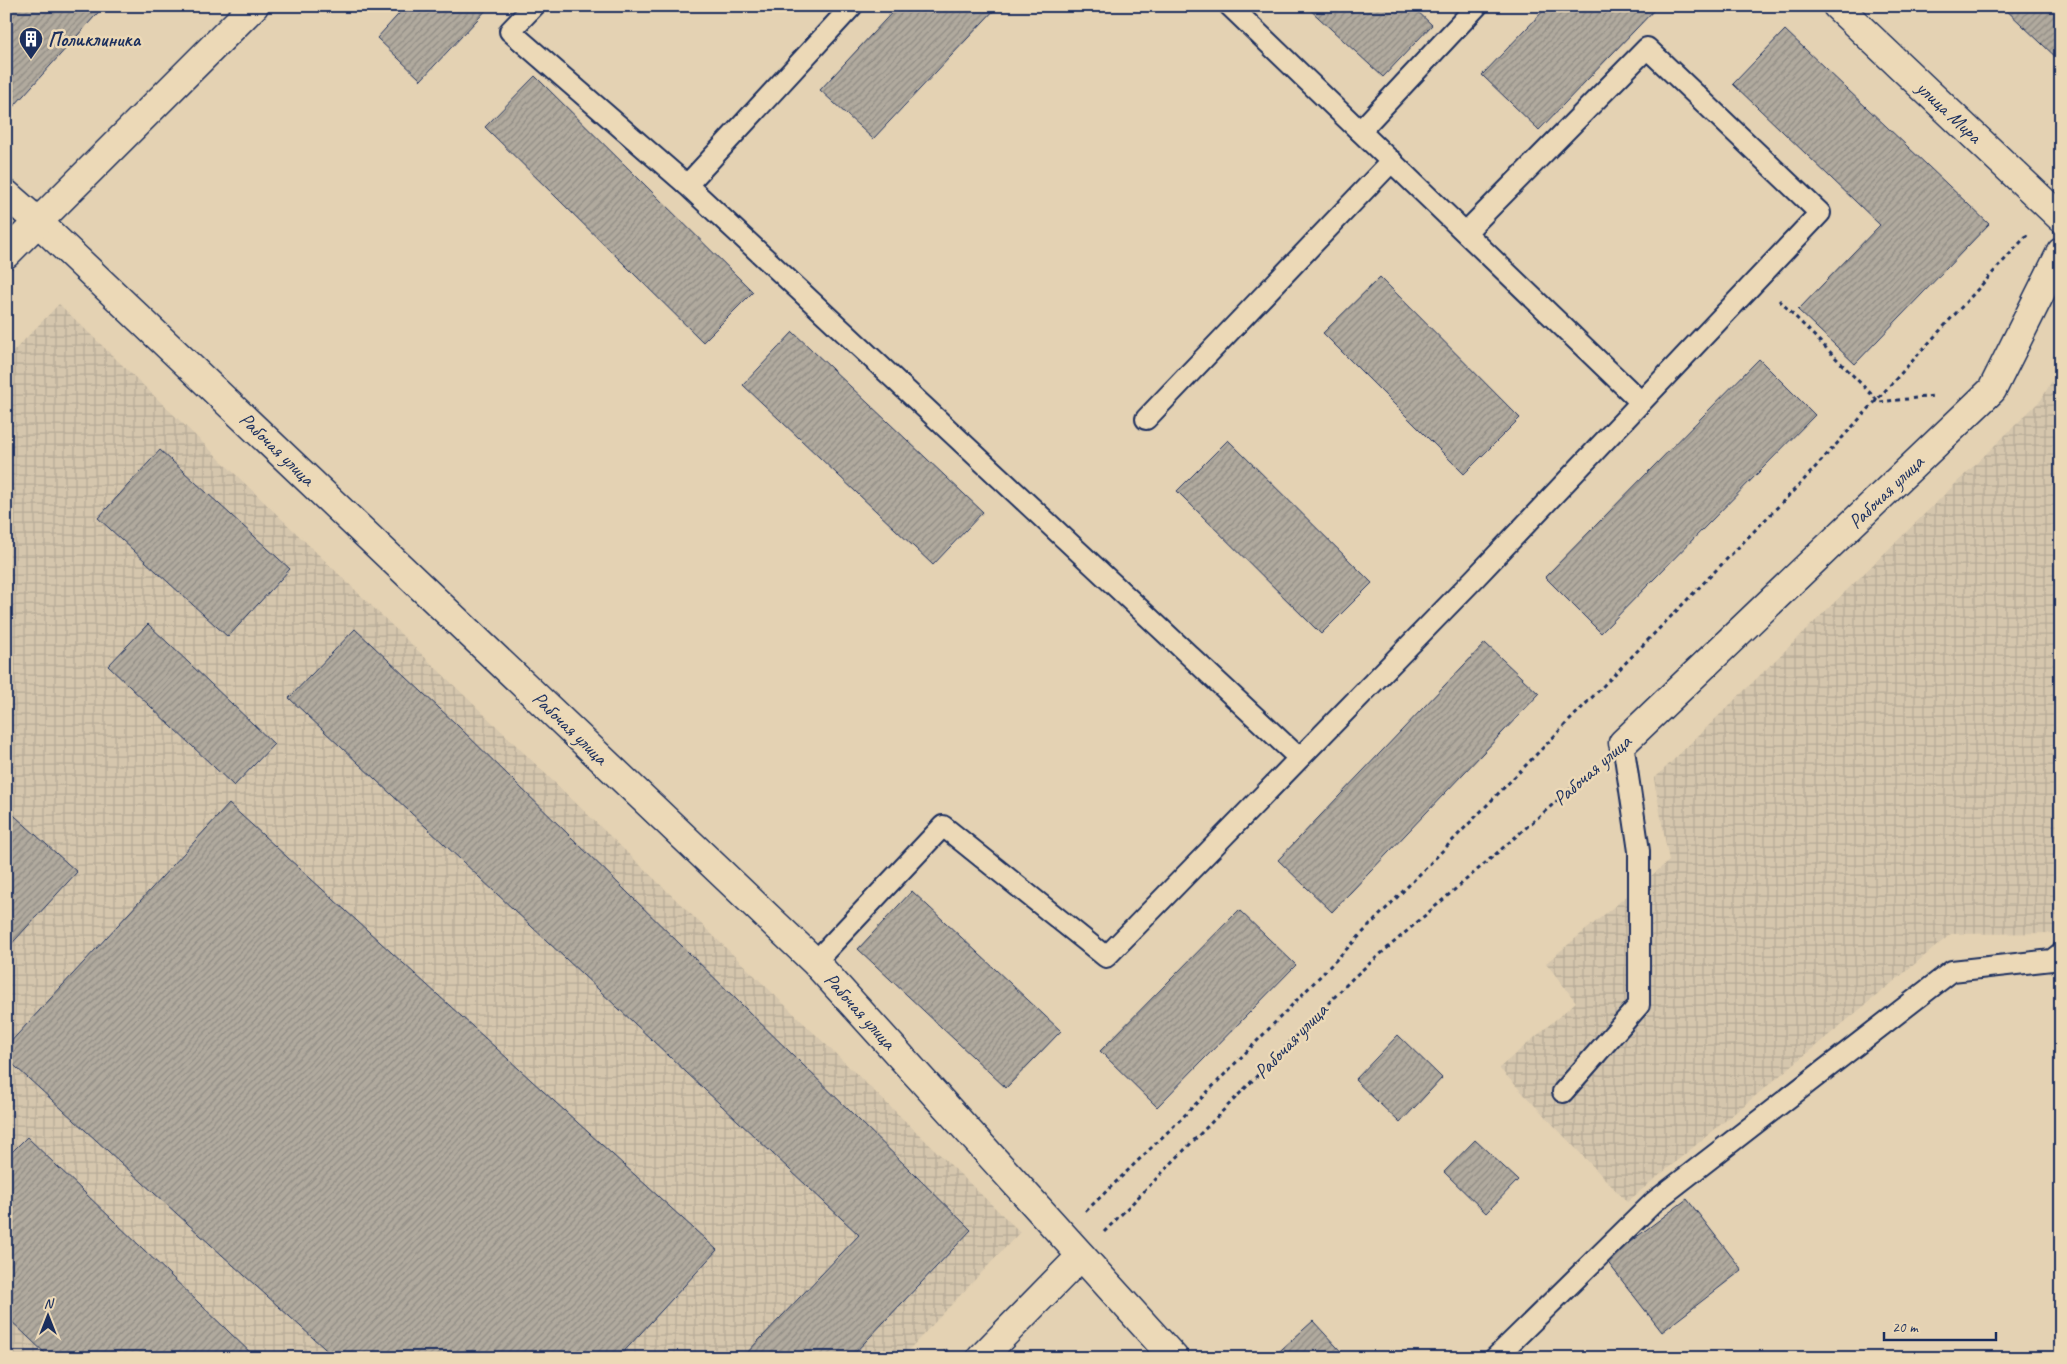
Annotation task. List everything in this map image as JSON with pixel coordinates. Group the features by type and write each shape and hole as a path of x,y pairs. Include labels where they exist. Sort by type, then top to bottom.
{"street":[{"path":"6,254 254,6"},
{"name":"улица Мира","path":"1837,6 2061,218"},
{"name":"Рабочая улица","path":"6,194 38,222 815,962 1174,1358"},
{"name":"Рабочая улица","path":"1623,743 1992,390 2061,252"},
{"path":"981,1358 1080,1256"}],"lane":[{"path":"534,6 510,31 686,185 1299,758"},
{"path":"686,185 852,6"},
{"path":"1230,6 1642,402"},
{"path":"1360,130 1477,6"},
{"path":"815,962 943,826 1106,957 1482,571 1820,213 1647,48 1466,232"},
{"path":"1146,419 1392,161"},
{"path":"1563,1092 1639,1005 1639,850 1623,743"},
{"path":"1495,1358 1654,1202 1952,971 2052,960 2061,953"}],"path":[{"path":"1079,1217 1180,1120 1795,490 2035,227"},
{"path":"1758,278 1879,402 1936,396"},
{"name":"Рабочая улица","path":"1080,1256 1354,977 1623,743"},
{"path":"939,1358 953,1344"}],"shaded area":[{"path":"59,304 1020,1232 901,1358 6,1358 6,359"},
{"path":"2061,365 2061,931 2058,933 1951,934 1627,1202 1499,1068 1576,1002 1546,963 1669,861 1654,779 2041,400"}],"building":[{"name":"Поликлиника","path":"6,6 104,6 6,115"},
{"path":"406,6 490,6 421,80 377,38"},
{"path":"898,6 998,6 873,139 820,90"},
{"path":"1306,6 1412,6 1432,25 1383,77"},
{"path":"1548,6 1658,6 1539,130 1482,75"},
{"path":"2002,6 2061,6 2061,62"},
{"path":"1785,30 1989,224 1855,364 1798,310 1880,225 1733,84"},
{"path":"535,76 753,292 703,342 485,127"},
{"path":"1380,277 1520,418 1464,474 1323,333"},
{"path":"793,332 983,512 933,565 743,385"},
{"path":"1759,359 1815,415 1601,633 1545,577"},
{"path":"1228,440 1372,583 1321,634 1177,491"},
{"path":"160,450 290,569 228,637 98,518"},
{"path":"148,624 274,744 234,786 108,666"},
{"path":"355,629 456,724 971,1230 850,1358 742,1358 859,1235 289,698"},
{"path":"1485,643 1539,694 1332,912 1278,860"},
{"path":"229,804 717,1250 618,1358 335,1358 6,1058 6,1047"},
{"path":"6,808 77,872 6,950"},
{"path":"912,891 1061,1031 1006,1088 858,949"},
{"path":"1239,910 1296,965 1157,1107 1100,1051"},
{"path":"1398,1035 1442,1078 1400,1123 1355,1080"},
{"path":"27,1137 256,1358 50,1358 6,1316 6,1158"},
{"path":"1475,1140 1518,1180 1486,1213 1444,1172"},
{"path":"1687,1199 1742,1270 1662,1332 1606,1260"},
{"path":"1313,1321 1347,1358 1272,1358"}],"place":[{"name":"Поликлиника","path":"31,60"}]}
